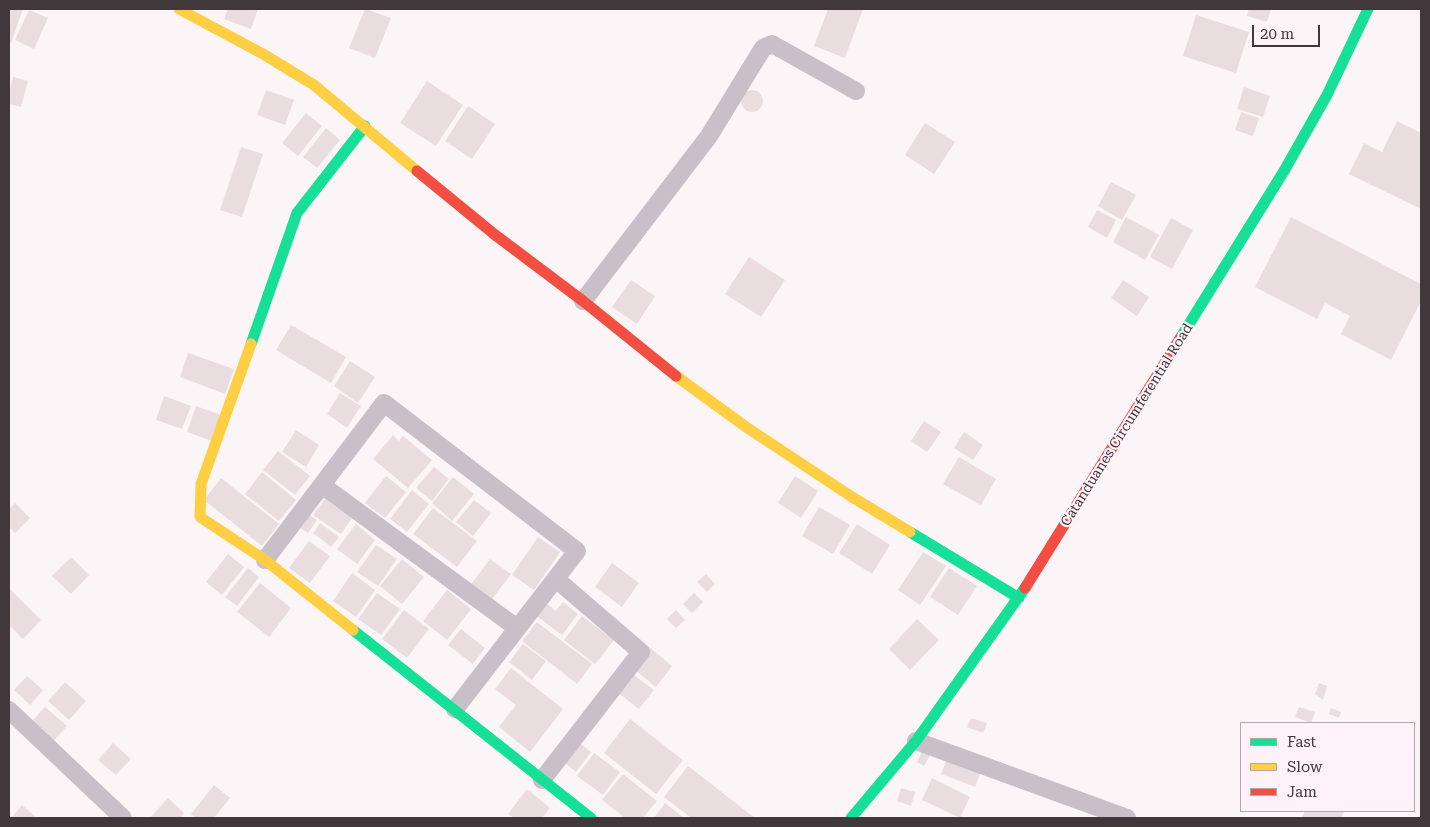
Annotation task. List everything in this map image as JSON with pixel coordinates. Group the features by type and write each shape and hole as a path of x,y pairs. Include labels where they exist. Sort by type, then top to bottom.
{"street":[{"path":"179,9 306,80 365,126 494,234 583,301 660,364 746,427 852,497 1019,598"},
{"name":"Catanduanes Circumferential Road","path":"851,818 916,741 1019,598 1284,171 1327,95 1368,9"},
{"path":"583,301 709,136 763,48 772,44 856,91"},
{"path":"365,126 297,213 201,484 200,517 264,560 592,818"},
{"path":"264,560 323,486 384,402 577,551 455,709"},
{"path":"323,486 517,628"},
{"path":"542,780 640,652 556,579"},
{"path":"9,710 123,818"},
{"path":"916,741 1127,818"}],"building":[{"path":"9,9 23,9 11,43 9,43"},
{"path":"228,9 258,9 251,29 224,19"},
{"path":"365,9 391,18 375,58 349,48"},
{"path":"828,9 863,9 845,58 814,46"},
{"path":"1249,9 1271,9 1267,22 1247,16"},
{"path":"29,10 48,18 34,49 15,40"},
{"path":"1196,15 1249,32 1236,73 1183,56"},
{"path":"13,77 28,81 21,107 9,104 9,93"},
{"path":"427,81 463,105 436,146 400,123"},
{"path":"1244,87 1270,96 1263,117 1237,109"},
{"path":"266,90 294,100 285,125 257,115"},
{"path":"752,90 760,93 763,101 760,109 752,112 744,109 741,101 744,93"},
{"path":"468,106 495,124 472,159 445,141"},
{"path":"1241,112 1259,118 1253,136 1235,130"},
{"path":"306,113 322,126 298,156 282,143"},
{"path":"1397,121 1421,133 1421,209 1349,174 1364,143 1382,152"},
{"path":"925,123 955,142 934,174 905,155"},
{"path":"326,128 340,140 317,168 303,157"},
{"path":"241,147 263,154 242,217 220,210"},
{"path":"1111,182 1136,195 1122,220 1098,206"},
{"path":"1097,210 1116,220 1107,238 1088,227"},
{"path":"1126,217 1159,235 1145,260 1113,242"},
{"path":"1291,217 1421,284 1421,301 1391,360 1341,334 1350,316 1325,303 1317,319 1255,287"},
{"path":"1171,218 1193,230 1172,269 1150,257"},
{"path":"749,257 785,280 761,317 725,294"},
{"path":"631,280 655,296 637,324 612,307"},
{"path":"1123,280 1149,297 1137,316 1111,298"},
{"path":"291,325 346,357 331,383 276,350"},
{"path":"188,353 234,369 225,394 180,377"},
{"path":"350,361 375,377 358,403 334,386"},
{"path":"340,393 361,406 347,428 327,414"},
{"path":"164,396 191,406 182,429 156,420"},
{"path":"196,406 221,415 212,441 187,432"},
{"path":"924,421 941,432 927,452 911,441"},
{"path":"296,430 319,445 306,467 282,452"},
{"path":"964,432 983,445 973,460 954,448"},
{"path":"393,435 399,441 403,436 432,460 408,488 373,459"},
{"path":"278,451 310,476 295,495 263,470"},
{"path":"959,457 996,479 981,505 943,484"},
{"path":"434,467 449,479 432,501 416,488"},
{"path":"262,472 296,500 279,521 245,494"},
{"path":"386,476 406,492 385,518 365,503"},
{"path":"795,476 818,491 801,518 778,503"},
{"path":"453,477 474,494 452,521 432,503"},
{"path":"221,478 279,524 262,546 204,500"},
{"path":"412,490 429,504 407,532 390,519"},
{"path":"325,499 352,518 341,534 313,515"},
{"path":"474,500 491,513 473,536 456,522"},
{"path":"15,503 30,518 15,533 9,527 9,509"},
{"path":"819,507 850,525 833,554 802,536"},
{"path":"433,508 477,541 457,567 413,534"},
{"path":"307,513 317,520 308,533 298,526"},
{"path":"320,523 339,537 331,547 313,533"},
{"path":"356,524 375,540 357,564 337,549"},
{"path":"857,524 890,545 872,574 839,553"},
{"path":"538,537 560,552 534,590 512,575"},
{"path":"309,541 330,556 310,583 289,568"},
{"path":"376,545 397,559 378,586 357,572"},
{"path":"923,552 946,566 920,605 898,590"},
{"path":"228,554 244,567 222,595 206,582"},
{"path":"71,557 89,575 71,594 52,576"},
{"path":"402,559 424,577 402,604 380,586"},
{"path":"490,559 511,574 489,603 469,587"},
{"path":"612,563 639,583 622,607 595,587"},
{"path":"248,568 259,577 237,606 225,597"},
{"path":"949,568 977,586 958,615 930,597"},
{"path":"352,573 375,590 356,617 333,601"},
{"path":"706,574 715,584 707,592 697,582"},
{"path":"260,583 291,608 269,637 237,612"},
{"path":"9,588 41,620 23,639 9,625"},
{"path":"447,590 471,609 447,640 423,621"},
{"path":"377,593 400,609 381,635 358,619"},
{"path":"694,593 703,602 692,613 683,604"},
{"path":"545,602 556,611 563,602 578,614 562,635 535,615"},
{"path":"404,610 429,629 407,658 382,639"},
{"path":"676,610 685,620 676,628 667,619"},
{"path":"582,616 614,640 595,664 564,640"},
{"path":"917,619 939,640 910,670 889,649"},
{"path":"537,622 592,664 577,684 522,641"},
{"path":"461,629 485,648 473,664 448,645"},
{"path":"523,644 546,661 532,680 509,662"},
{"path":"647,645 672,666 656,687 630,666"},
{"path":"511,668 563,709 530,752 499,727 516,705 495,689"},
{"path":"630,672 654,690 639,709 616,691"},
{"path":"27,676 43,690 30,705 14,690"},
{"path":"65,682 86,701 69,720 48,701"},
{"path":"1319,683 1327,686 1323,700 1315,694"},
{"path":"45,707 67,726 52,743 30,723"},
{"path":"1299,707 1315,712 1311,722 1295,717"},
{"path":"1331,708 1341,712 1339,718 1329,714"},
{"path":"971,718 987,723 983,733 967,727"},
{"path":"630,719 683,760 656,794 604,753"},
{"path":"577,741 591,752 576,772 562,761"},
{"path":"113,743 131,759 116,775 98,760"},
{"path":"923,749 931,753 924,766 917,762"},
{"path":"594,753 620,772 603,795 577,776"},
{"path":"949,754 982,768 975,787 941,774"},
{"path":"688,766 755,818 691,818 664,797"},
{"path":"623,774 657,801 643,818 625,818 602,800"},
{"path":"932,778 970,797 960,818 922,800"},
{"path":"214,785 230,798 214,818 196,818 191,814"},
{"path":"901,788 915,792 911,806 897,801"},
{"path":"527,789 550,808 542,818 514,818 508,814"},
{"path":"168,798 184,813 180,818 150,818"},
{"path":"665,803 684,818 654,818"},
{"path":"22,805 37,818 11,818"},
{"path":"1305,812 1344,812 1341,818 1302,818"}],"traffic: fast":[{"path":"1181,337 1284,171 1327,95 1368,9"},
{"path":"251,344 297,213 365,126"},
{"path":"910,532 1019,598"},
{"path":"851,818 916,741 1025,588"},
{"path":"353,630 591,818"}],"traffic: slow":[{"path":"179,9 263,54 314,85 417,171"},
{"path":"251,344 201,484 200,517 265,560 353,630"},
{"path":"676,376 746,427 852,497 910,532"}],"traffic: jam":[{"path":"417,171 494,234 583,301 676,376"},
{"path":"1025,588 1181,337"}]}
